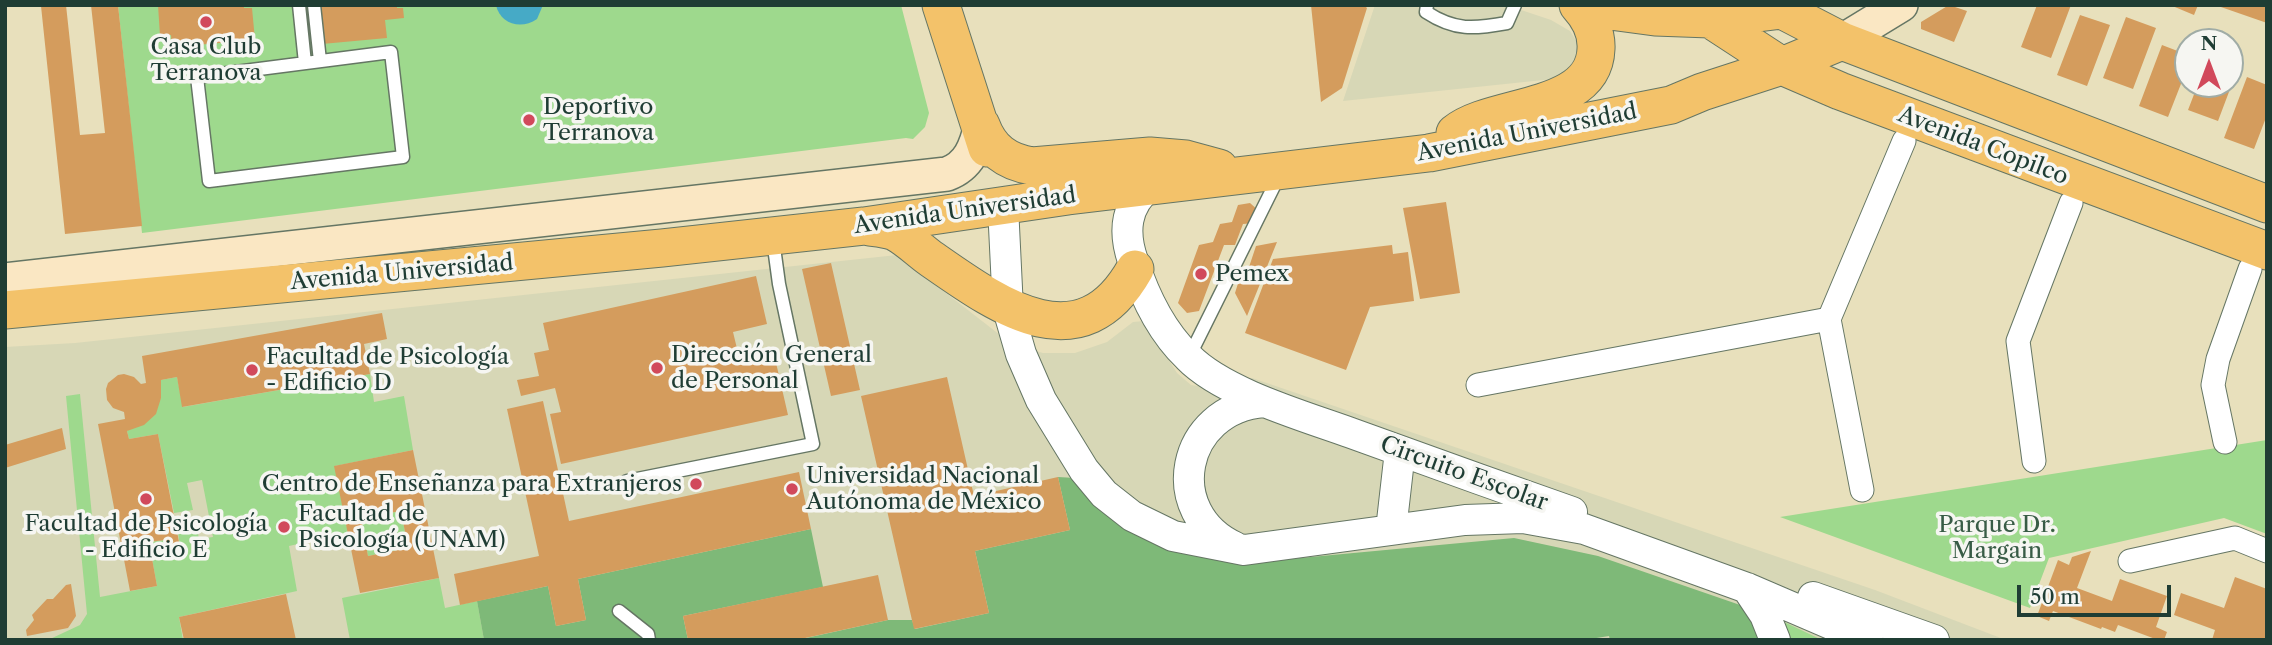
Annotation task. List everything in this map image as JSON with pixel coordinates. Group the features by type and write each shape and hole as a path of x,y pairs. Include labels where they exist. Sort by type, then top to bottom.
{"main road":[{"path":"941,5 981,125 1003,206"},
{"path":"1429,153 1459,129 1494,115 1549,101 1581,82 1590,71 1596,48 1591,25 1581,5"},
{"name":"Avenida Copilco","path":"1581,5 1655,17 1710,19 1788,8 1842,41 2267,204"},
{"name":"Avenida Universidad","path":"5,310 864,226 1150,185 1429,153 1671,105 1768,71 1842,41 1901,5"},
{"name":"Avenida Copilco","path":"1710,19 1768,71 1861,126 2071,203 2261,265"},
{"name":"Avenida Copilco","path":"1768,71 1862,100 2261,265"},
{"path":"981,125 996,151 1022,165 1150,156 1186,159 1244,174"},
{"path":"5,280 947,174 973,153 981,125"},
{"path":"864,226 894,232 1008,309 1045,319 1080,318 1101,309 1125,287 1135,269"}],"street":[{"path":"1862,490 1829,319 1904,142"},
{"name":"Circuito Escolar","path":"1150,185 1135,201 1127,219 1127,244 1135,269 1160,320 1189,358 1207,372 1264,402 1934,640"},
{"path":"2034,461 2018,341 2071,203"},
{"name":"Circuito Escolar","path":"1003,206 1008,309 1021,354 1041,400 1084,470 1104,494 1132,516 1173,536 1244,550 1465,520 1523,518 1584,529 1747,588 1868,640"},
{"path":"2225,442 2213,385 2218,359 2261,265"},
{"path":"1478,385 1829,319"},
{"path":"1244,550 1222,539 1204,522 1193,500 1191,462 1200,438 1209,425 1221,415 1249,403 1264,402"},
{"path":"1391,530 1400,451"},
{"path":"2130,561 2235,538 2267,551"},
{"path":"1747,588 1765,615 1775,640"}],"lane":[{"path":"299,5 304,63"},
{"path":"314,5 320,61"},
{"path":"1427,5 1426,12 1439,21 1476,29 1507,23 1515,5"},
{"path":"391,52 403,156 209,181 197,77 320,61 391,52"},
{"path":"1189,358 1283,170"},
{"path":"627,481 813,444 779,284 772,236"},
{"path":"619,611 648,634 649,640"}],"shaded area":[{"path":"1375,5 1506,5 1551,20 1570,31 1577,42 1577,56 1569,69 1553,79 1343,101"},
{"name":"Universidad Nacional Autónoma de México","path":"897,255 1000,335 1028,349 1043,353 1075,353 1107,342 1133,322 1144,321 1177,373 1191,385 1210,388 1252,378 1875,590 2006,640 5,640 5,347 75,343"}],"green space":[{"name":"Deportivo Terranova","path":"118,5 901,5 929,113 925,127 913,139 142,233"},
{"path":"370,374 374,402 404,396 413,450 335,466 348,533 289,546 297,591 179,617 183,640 48,640 80,625 87,614 66,396 80,394 100,597 157,586 149,542 165,540 168,554 181,552 177,527 196,523 199,539 213,537 202,480 187,483 193,510 174,513 158,434 129,439 127,431 161,398 161,380 177,377 183,407"},
{"name":"Parque Dr. Margain","path":"2267,440 2267,534 2224,518 2049,558 2030,608 1780,517"},
{"path":"1058,477 1092,479 1128,514 1268,561 1514,538 1598,556 1743,606 1756,630 1758,640 1610,640 1609,636 1584,640 797,640 888,620 912,620 915,629 989,613 975,551 1070,530"},
{"path":"401,511 408,548 368,556 361,518"},
{"path":"811,529 823,587 683,616 688,640 484,640 477,601 548,586 556,626 586,620 578,579"},
{"path":"439,578 445,608 477,601 484,640 350,640 342,598"},
{"path":"1780,620 1822,640 1785,640"}],"water":[{"path":"496,5 543,5 537,19 518,24 502,17"}],"building":[{"path":"66,5 80,135 105,133 91,5 118,5 142,226 65,234 41,6"},
{"name":"Casa Club Terranova","path":"158,5 244,5 244,8 252,8 255,40 172,47 171,35 160,36"},
{"name":"Casa Club Terranova","path":"318,5 397,5 397,8 403,8 404,18 385,20 387,38 322,44"},
{"path":"1311,5 1364,5 1367,8 1342,88 1321,102"},
{"path":"1949,5 1967,11 1954,42 1921,29 1921,22"},
{"path":"2037,5 2071,5 2051,58 2021,47"},
{"path":"2170,5 2198,5 2194,15"},
{"path":"2267,5 2267,23 2218,6"},
{"path":"2080,15 2110,25 2087,86 2057,75"},
{"path":"2126,17 2156,28 2133,89 2103,78"},
{"path":"2162,45 2174,50 2175,98 2168,117 2139,106"},
{"path":"2247,77 2267,85 2267,115 2254,149 2224,138 2239,98 2244,98"},
{"path":"2193,98 2227,98 2218,121 2188,110"},
{"path":"1446,202 1460,293 1420,299 1403,208"},
{"name":"Pemex","path":"1250,203 1259,211 1255,223 1243,224 1235,245 1224,245 1199,311 1187,313 1178,303 1199,245 1213,242 1220,224 1232,222 1238,205"},
{"path":"1277,242 1247,316 1235,293 1241,274 1246,276 1256,246"},
{"path":"1392,245 1393,254 1408,252 1414,301 1370,307 1346,370 1245,333 1273,259"},
{"path":"831,263 860,390 831,396 802,269"},
{"name":"Dirección General de Personal","path":"756,276 767,324 733,332 740,361 774,354 788,415 561,464 550,414 561,412 555,388 521,396 517,380 539,376 534,353 549,350 543,323"},
{"path":"382,313 387,339 364,344 370,374 182,407 177,377 161,380 161,398 156,414 144,425 127,431 129,439 158,434 181,552 167,555 165,540 149,542 157,586 130,591 98,424 125,419 124,412 113,408 107,400 108,383 124,374 134,377 141,384 146,383 142,356"},
{"path":"947,377 974,496 1058,477 1070,530 975,551 989,613 914,629 861,396"},
{"path":"543,401 569,521 799,472 811,529 578,579 586,620 556,626 548,586 460,605 454,574 539,556 507,409"},
{"path":"62,428 66,449 5,468 5,445"},
{"path":"413,450 439,578 360,593 334,466","holes":["401,511 408,548 368,556 361,518"]},
{"path":"2091,551 2077,588 2112,601 2120,579 2167,596 2156,627 2167,632 2164,640 2118,625 2115,632 2102,627 2101,629 2053,611 2049,621 2037,616 2058,560 2069,565 2072,557"},
{"path":"878,575 888,620 796,640 688,640 683,616"},
{"path":"2235,577 2267,589 2267,640 2212,640 2215,630 2174,615 2181,593 2224,608"},
{"path":"71,584 76,616 68,628 27,636 26,630 34,620 32,615 47,599 53,599 66,585"},
{"path":"286,594 296,640 184,640 179,617"}],"place":[{"name":"Casa Club Terranova","path":"206,22"},
{"name":"Deportivo Terranova","path":"529,120"},
{"name":"Pemex","path":"1201,274"},
{"name":"Dirección General de Personal","path":"657,368"},
{"name":"Facultad de Psicología - Edificio D","path":"252,370"},
{"name":"Centro de Enseñanza para Extranjeros","path":"696,484"},
{"name":"Universidad Nacional Autónoma de México","path":"792,489"},
{"name":"Facultad de Psicología - Edificio E","path":"146,499"},
{"name":"Facultad de Psicología (UNAM)","path":"284,527"}]}
